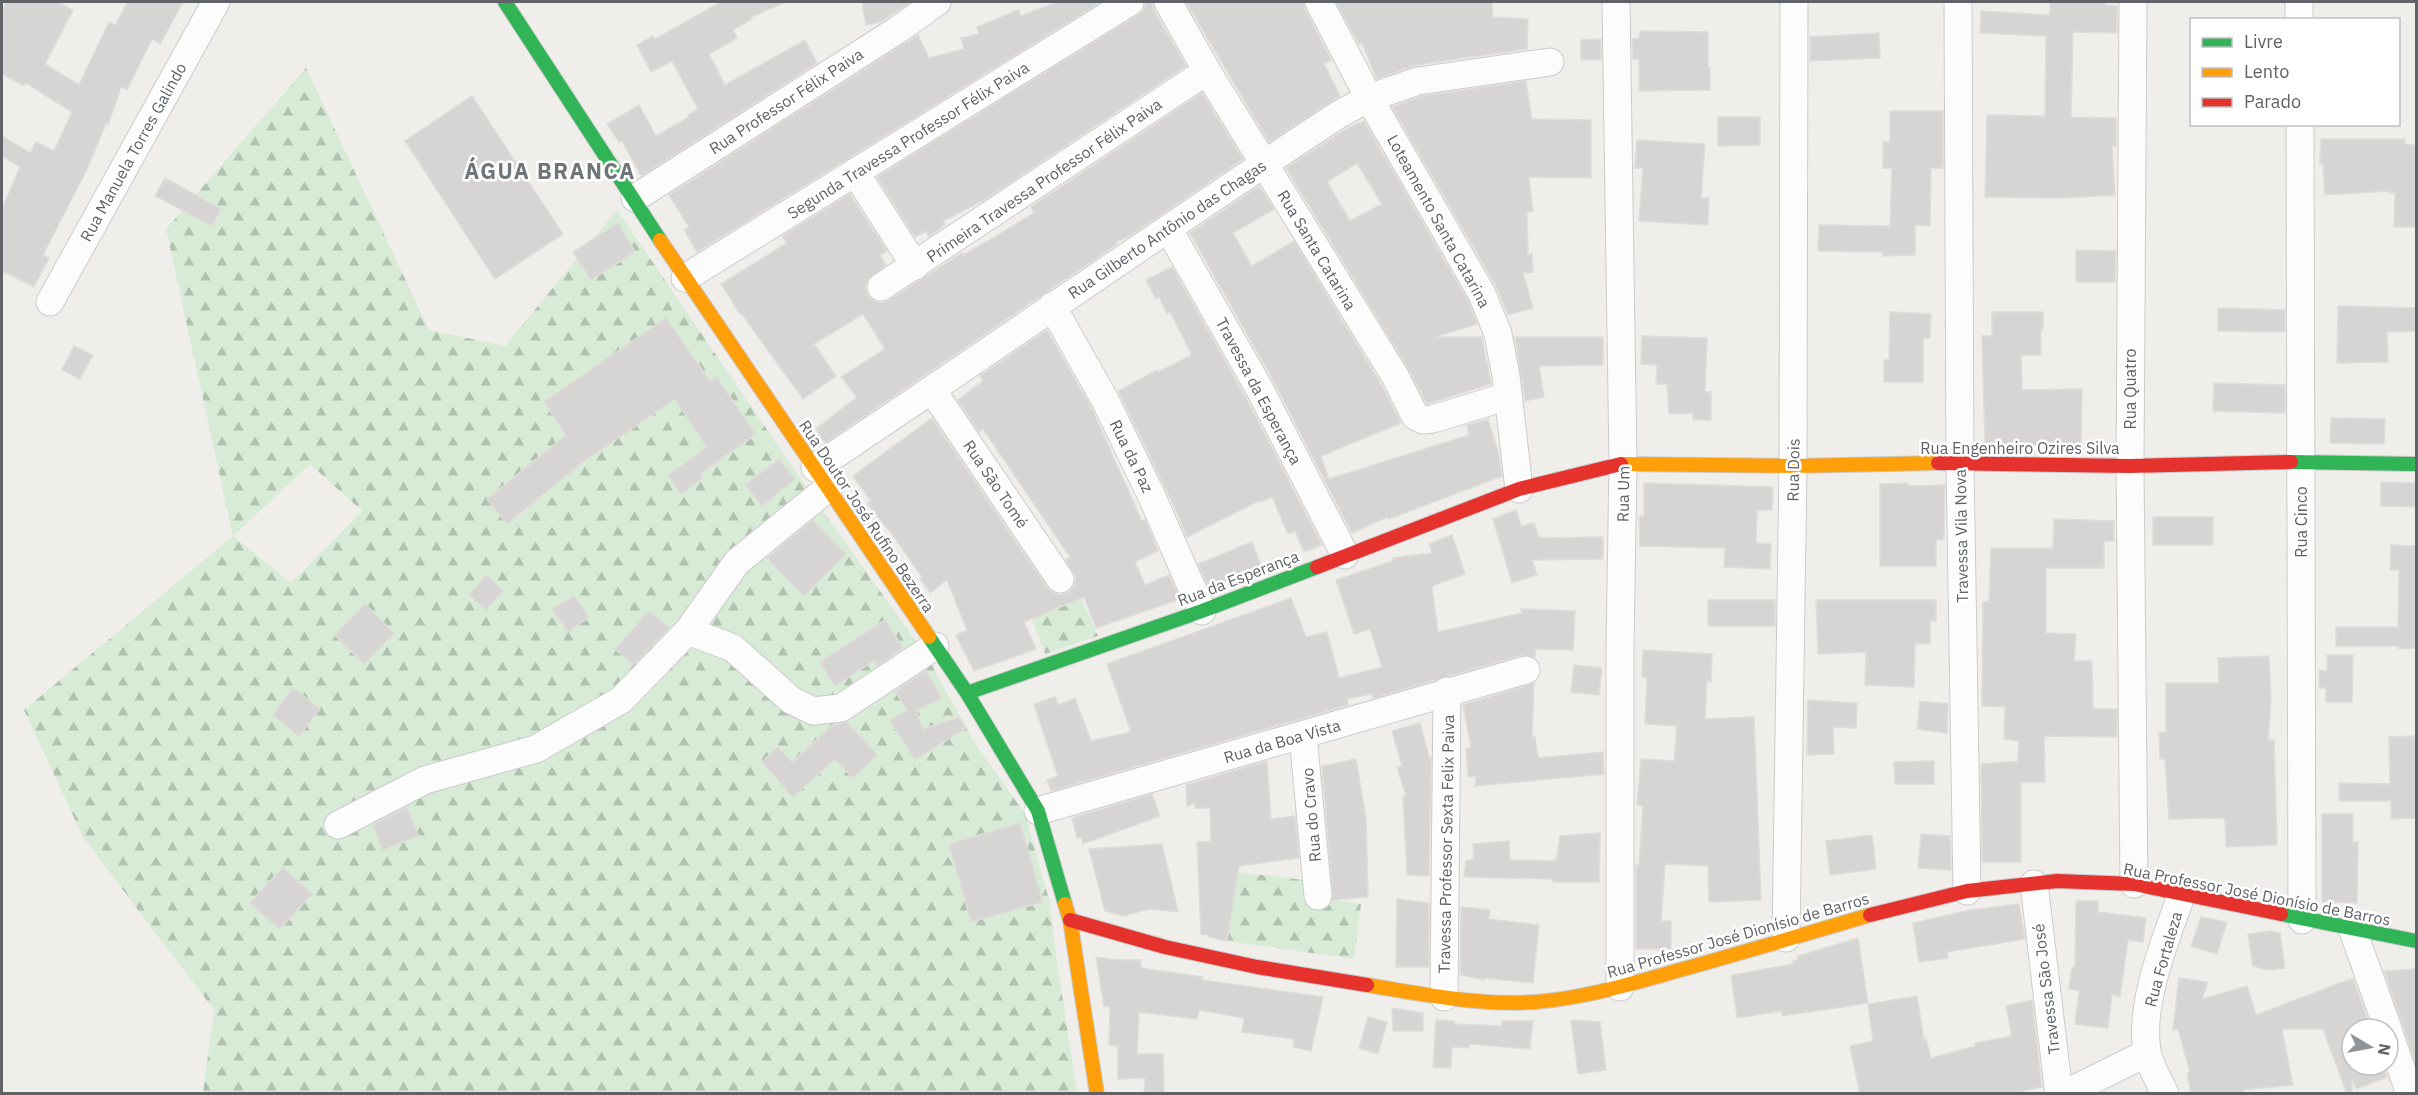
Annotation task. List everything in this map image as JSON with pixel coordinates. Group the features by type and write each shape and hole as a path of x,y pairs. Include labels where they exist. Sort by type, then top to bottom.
{"street":[{"name":"Rua Manuela Torres Galindo","path":"50,302 216,2"},
{"name":"Rua Doutor José Rufino Bezerra","path":"505,2 635,198 685,278 967,693 1038,811 1070,920 1097,1094"},
{"name":"Rua Professor Félix Paiva","path":"635,198 899,29 937,2"},
{"name":"Segunda Travessa Professor Félix Paiva","path":"685,278 1130,2"},
{"name":"Rua Santa Catarina","path":"1168,2 1207,71 1395,376 1414,416 1423,420 1433,419 1508,396"},
{"name":"Loteamento Santa Catarina","path":"1319,2 1369,98 1482,294 1498,334 1506,376 1519,489"},
{"name":"Rua Um","path":"1616,2 1623,464 1620,646 1620,987"},
{"name":"Rua Dois","path":"1786,938 1793,466 1794,2"},
{"name":"Travessa Vila Nova","path":"1958,2 1960,464 1967,891"},
{"name":"Rua Quatro","path":"2133,2 2130,466 2134,884"},
{"path":"2300,2 2300,18"},
{"name":"Rua Gilberto Antônio das Chagas","path":"338,825 425,780 536,749 621,700 688,631 737,562 821,478 932,390 1052,306 1338,115 1369,98 1418,81 1550,62"},
{"name":"Primeira Travessa Professor Félix Paiva","path":"881,287 1207,71"},
{"name":"Rua Cinco","path":"2300,126 2302,920"},
{"path":"855,172 915,266"},
{"name":"Travessa da Esperança","path":"1168,230 1259,388 1345,555"},
{"name":"Rua da Paz","path":"1052,306 1105,399 1152,497 1202,611"},
{"name":"Rua São Tomé","path":"932,390 1060,579"},
{"name":"Rua Engenheiro Ozires Silva","path":"1519,489 1623,464 1793,466 1960,464 2130,466 2300,462 2416,464"},
{"name":"Rua da Esperança","path":"967,693 1202,611 1519,489"},
{"path":"688,631 733,648 791,699 813,711 841,708 935,646"},
{"name":"Rua da Boa Vista","path":"1038,811 1526,670"},
{"name":"Travessa Professor Sexta Felix Paiva","path":"1444,997 1447,692"},
{"name":"Rua do Cravo","path":"1303,735 1318,896"},
{"name":"Rua Professor José Dionísio de Barros","path":"1070,920 1165,947 1257,967 1444,997 1495,1002 1533,1002 1573,998 1620,987 1875,912 1967,891 2034,884 2084,881 2134,884 2302,920 2416,941"},
{"name":"Travessa São José","path":"2034,884 2059,1094"},
{"name":"Rua Fortaleza","path":"2165,1094 2147,1053 2145,1034 2150,995 2182,893"},
{"path":"2352,928 2383,1017"},
{"path":"2064,1094 2147,1053"},
{"path":"2400,1065 2410,1094"}],"green space":[{"path":"306,68 429,330 505,346 617,210 815,500 928,658 974,742 1025,814 1050,903 1077,1093 203,1093 214,1010 83,837 24,710 233,536 166,229","holes":["310,464 362,511 291,583 233,536"]},
{"path":"1081,598 1098,636 1045,654 1032,619"},
{"path":"1237,872 1304,880 1303,896 1361,904 1354,959 1227,941"}],"building":[{"path":"6,2 58,2 73,10 45,64 79,85 109,22 115,25 128,2 183,2 160,44 152,39 127,90 121,87 108,125 106,124 88,167 43,255 49,258 34,287 2,271 2,209 20,167 2,156 2,136 30,153 36,142 54,151 72,112 26,83 24,86 2,74 2,11"},
{"path":"721,2 786,2 751,17 752,19 733,30 737,38 709,54 725,85 805,40 817,63 641,176 622,141 619,142 607,124 639,105 656,136 689,117 688,115 698,109 672,61 651,72 637,45 653,36 655,39"},
{"path":"862,2 911,2 880,22 866,25"},
{"path":"1057,2 1101,2 697,252 684,230 689,227 669,195 918,35 929,58 964,49 961,38 979,34 977,27 1018,10 1021,16"},
{"path":"1146,2 1152,2 1154,10 1186,66 984,200 943,221 945,225 929,236 926,231 915,237 877,177 1138,15 1144,10"},
{"path":"1186,2 1303,2 1331,60 1324,64 1340,96 1269,142"},
{"path":"1336,2 1492,2 1493,17 1528,19 1527,49 1416,65 1377,79 1362,43 1359,44"},
{"path":"2050,2 2106,2 2106,5 2117,6 2117,33 2073,32 2071,117 2116,118 2116,146 2112,146 2115,195 2061,198 1985,197 1987,115 2045,116 2046,36 1980,33 1981,11 2050,15"},
{"path":"1640,31 1708,32 1710,90 1639,91 1639,59 1633,59 1632,39 1639,38"},
{"path":"1879,33 1880,58 1810,61 1810,37"},
{"path":"1601,39 1601,60 1581,60 1581,40"},
{"path":"1526,81 1532,119 1591,120 1591,178 1529,177 1533,211 1527,212 1528,255 1532,254 1533,272 1523,273 1533,308 1508,315 1496,286 1392,107 1422,96"},
{"path":"1202,93 1243,159 1129,236 1116,242 1117,244 825,443 816,429 857,397 841,377 885,349 863,314 814,344 836,376 803,399 740,314 721,284 787,243 782,236 850,194 887,251 880,255 886,265 867,281 865,287 868,295 875,301 881,303 889,300 962,253 963,255 1034,213 1031,207"},
{"path":"472,96 563,234 495,279 405,141"},
{"path":"1890,111 1943,111 1943,168 1931,168 1930,226 1915,225 1915,255 1883,256 1883,252 1818,251 1819,225 1890,226 1892,168 1883,168 1883,142 1890,142"},
{"path":"1718,117 1760,117 1760,145 1718,146"},
{"path":"1364,121 1468,301 1477,324 1435,337 1482,337 1491,384 1427,404 1408,368 1286,168 1346,129","holes":["1357,163 1382,204 1350,221 1327,182"]},
{"path":"2321,139 2405,139 2405,144 2416,145 2416,227 2394,227 2395,193 2389,193 2389,191 2325,195 2323,164 2320,164"},
{"path":"1637,140 1705,144 1701,198 1709,198 1708,225 1639,221 1643,168 1635,168"},
{"path":"165,178 221,209 212,226 155,196"},
{"path":"1259,186 1274,209 1233,233 1252,266 1294,241 1381,384 1401,423 1321,456 1329,479 1469,435 1467,425 1488,419 1499,455 1502,476 1389,519 1388,517 1352,533 1273,380 1190,233"},
{"path":"618,223 635,252 591,280 573,252"},
{"path":"2076,250 2116,251 2115,282 2076,282"},
{"path":"1172,267 1245,396 1322,545 1304,552 1295,531 1288,534 1272,497 1261,502 1261,500 1187,537 1118,391 1157,370 1158,372 1192,355 1170,312 1167,314 1159,297 1156,299 1146,280"},
{"path":"2338,306 2416,308 2416,331 2387,332 2388,362 2337,363"},
{"path":"2218,308 2285,310 2285,332 2218,331"},
{"path":"1890,312 1931,314 1930,338 1923,338 1923,382 1884,382 1884,360 1889,360"},
{"path":"1992,312 2043,312 2041,355 2021,355 2022,390 2082,389 2081,446 1985,445 1982,336 1992,336"},
{"path":"666,318 710,381 716,377 756,434 700,474 703,478 681,494 668,475 707,447 675,399 583,462 507,524 487,499 566,435 544,402"},
{"path":"1047,330 1091,407 1142,521 1145,519 1158,551 1135,562 1145,585 1169,575 1180,599 1096,628 1084,597 1024,622 1036,649 974,671 956,635 967,630 947,580 930,593 920,578 922,577 894,537 867,503 871,501 853,476 932,418 1047,588 1061,595 1069,592 1076,578 1066,560 1070,557 983,429 979,432 958,400 983,381 980,376"},
{"path":"1642,336 1707,338 1705,392 1711,392 1711,420 1693,420 1693,413 1669,414 1667,384 1656,384 1657,365 1641,364"},
{"path":"1515,337 1603,337 1603,365 1539,366 1544,397 1525,401"},
{"path":"74,346 93,355 80,379 62,370"},
{"path":"2214,383 2285,385 2285,413 2213,411"},
{"path":"2331,418 2385,419 2384,444 2330,443"},
{"path":"779,459 795,479 762,506 745,485"},
{"path":"2381,482 2416,483 2416,507 2381,506"},
{"path":"1644,483 1773,487 1772,510 1757,510 1756,543 1771,544 1770,569 1724,567 1725,548 1640,546 1639,516 1644,516"},
{"path":"1908,483 1908,486 1945,485 1944,540 1936,540 1936,566 1880,566 1880,484"},
{"path":"1516,510 1521,526 1534,523 1539,538 1603,537 1603,559 1532,560 1537,575 1512,583 1493,519"},
{"path":"2153,517 2213,517 2213,545 2153,545"},
{"path":"2054,519 2114,521 2114,541 2104,541 2104,568 2046,568 2046,633 2076,634 2074,661 2092,661 2093,709 2117,709 2117,737 2044,736 2045,782 2021,782 2021,862 1982,862 1981,764 2018,761 2019,741 2004,739 2005,707 1982,706 1983,602 1989,602 1991,548 2053,548"},
{"path":"813,520 846,554 804,596 767,558"},
{"path":"1452,535 1465,574 1432,586 1438,632 1522,613 1521,609 1575,611 1573,650 1535,649 1535,657 1522,655 1373,698 1372,694 1347,699 1348,705 1051,791 1047,780 1058,776 1034,704 1055,697 1058,705 1075,698 1091,741 1131,732 1107,664 1291,598 1306,637 1327,632 1339,678 1382,667 1370,629 1354,634 1336,580 1393,561 1392,558 1432,553 1429,544"},
{"path":"1252,542 1262,568 1209,588 1198,564"},
{"path":"2391,545 2416,546 2416,648 2336,646 2336,627 2398,627 2399,570 2390,570"},
{"path":"486,575 503,590 486,610 469,595"},
{"path":"574,596 589,617 568,632 552,609"},
{"path":"1708,600 1775,600 1775,626 1708,626"},
{"path":"1816,600 1936,600 1936,621 1930,621 1930,644 1915,644 1914,687 1865,685 1866,652 1818,654"},
{"path":"365,604 394,633 364,664 335,635"},
{"path":"649,611 669,628 633,665 615,649"},
{"path":"885,620 903,648 878,665 875,660 835,686 820,662"},
{"path":"1643,650 1712,654 1711,682 1707,681 1705,719 1754,717 1761,900 1709,902 1708,866 1665,864 1661,921 1671,921 1671,949 1636,949 1636,865 1639,865 1643,806 1637,805 1641,759 1674,761 1677,726 1645,724 1647,678 1642,677"},
{"path":"2327,655 2353,655 2352,702 2326,702 2326,688 2319,688 2319,670 2327,671"},
{"path":"2269,656 2271,700 2268,740 2274,740 2277,845 2226,847 2225,818 2169,819 2165,759 2160,759 2159,732 2166,732 2166,683 2219,683 2218,658"},
{"path":"1574,665 1602,668 1599,695 1571,692"},
{"path":"926,671 942,698 916,711 923,729 959,717 966,728 915,760 890,720 907,710 895,691"},
{"path":"1534,683 1532,738 1535,737 1538,758 1603,752 1604,774 1475,786 1476,776 1468,777 1466,749 1471,748 1463,705"},
{"path":"293,688 320,709 299,736 273,715"},
{"path":"1808,700 1857,703 1856,728 1833,727 1834,754 1807,755"},
{"path":"1920,701 1948,704 1947,733 1917,729"},
{"path":"847,722 877,755 853,778 835,759 793,797 762,762 778,747 792,762 833,725"},
{"path":"1420,723 1429,757 1431,757 1429,876 1407,875 1403,797 1406,796 1397,767 1402,766 1392,731"},
{"path":"2416,736 2416,818 2391,819 2391,801 2339,801 2339,783 2390,784 2389,737"},
{"path":"1356,759 1366,819 1368,897 1333,900 1322,766"},
{"path":"1267,761 1271,819 1295,816 1299,858 1239,866 1227,941 1209,937 1209,935 1201,934 1197,842 1211,841 1210,808 1195,808 1195,803 1187,806 1186,785"},
{"path":"1934,761 1934,784 1895,784 1894,762"},
{"path":"1152,794 1160,816 1083,844 1081,837 1077,838 1072,818"},
{"path":"407,807 419,836 383,850 373,825"},
{"path":"2322,814 2353,814 2353,842 2358,842 2357,903 2322,902"},
{"path":"1020,823 1043,902 971,922 949,844"},
{"path":"1600,833 1599,882 1464,877 1466,861 1474,859 1473,844 1509,841 1510,860 1556,861 1560,836"},
{"path":"1921,834 1950,836 1951,870 1918,868"},
{"path":"1872,835 1876,869 1830,875 1826,841"},
{"path":"1162,844 1178,912 1149,909 1123,916 1105,911 1089,849"},
{"path":"283,867 312,894 280,929 250,903"},
{"path":"1397,899 1429,903 1429,967 1396,967"},
{"path":"2076,901 2098,901 2098,912 2146,918 2143,942 2128,940 2120,997 2112,995 2108,1028 2075,1024 2079,991 2069,989 2072,967 2075,967"},
{"path":"2019,904 2025,939 1947,952 1948,958 1919,962 1913,923 1970,910"},
{"path":"1461,907 1490,910 1489,919 1539,925 1533,983 1485,978 1485,980 1460,975"},
{"path":"2201,917 2227,922 2217,954 2191,946"},
{"path":"2272,931 2280,933 2285,968 2267,970 2253,966 2248,934"},
{"path":"1858,938 1868,1003 1782,1016 1782,1011 1737,1018 1731,975 1794,964 1793,961 1798,960 1798,956"},
{"path":"1096,957 1141,960 1141,968 1203,977 1202,980 1323,997 1311,1051 1293,1047 1294,1039 1242,1032 1244,1018 1199,1010 1197,1019 1139,1012 1137,1054 1163,1054 1164,1094 1144,1094 1145,1078 1118,1079 1118,1046 1109,1045 1110,1006 1104,1007"},
{"path":"2416,969 2416,1064 2400,1017 2384,971"},
{"path":"2179,978 2208,982 2202,999 2247,986 2256,1015 2353,978 2367,1017 2340,1017 2340,1075 2323,1029 2282,1029 2293,1085 2242,1090 2243,1094 2191,1094 2187,1073 2190,1072 2178,1029 2173,1030"},
{"path":"1917,996 1924,1040 1926,1039 1931,1058 1976,1046 1975,1043 2012,1036 2006,1006 2032,1000 2042,1087 2009,1094 1860,1094 1850,1046 1873,1041 1868,1004"},
{"path":"1392,1008 1423,1013 1423,1031 1393,1031"},
{"path":"1368,1017 1387,1022 1378,1054 1359,1048"},
{"path":"1436,1020 1454,1021 1454,1024 1502,1026 1502,1021 1533,1021 1530,1049 1470,1044 1469,1048 1452,1047 1451,1068 1433,1067"},
{"path":"1571,1020 1600,1022 1606,1070 1578,1074"},
{"path":"2341,1077 2387,1077 2356,1089 2352,1078 2352,1094 2347,1094"}],"traffic: fast":[{"path":"505,2 660,240"},
{"path":"2291,462 2416,464"},
{"path":"967,693 1202,611 1317,567"},
{"path":"929,637 967,693 1038,811 1065,904"},
{"path":"2281,914 2416,941"}],"traffic: slow":[{"path":"660,240 929,637"},
{"path":"1621,464 1793,466 1938,463"},
{"path":"1065,904 1070,920 1097,1094"},
{"path":"1367,985 1472,1001 1514,1003 1555,1000 1633,983 1870,915"}],"traffic: jam":[{"path":"1938,463 2130,466 2291,462"},
{"path":"1317,567 1519,489 1621,464"},
{"path":"1870,915 1967,891 2057,881 2134,884 2281,914"},
{"path":"1070,920 1165,947 1257,967 1367,985"}],"district":[{"name":"ÁGUA BRANCA","path":"550,171"}]}
